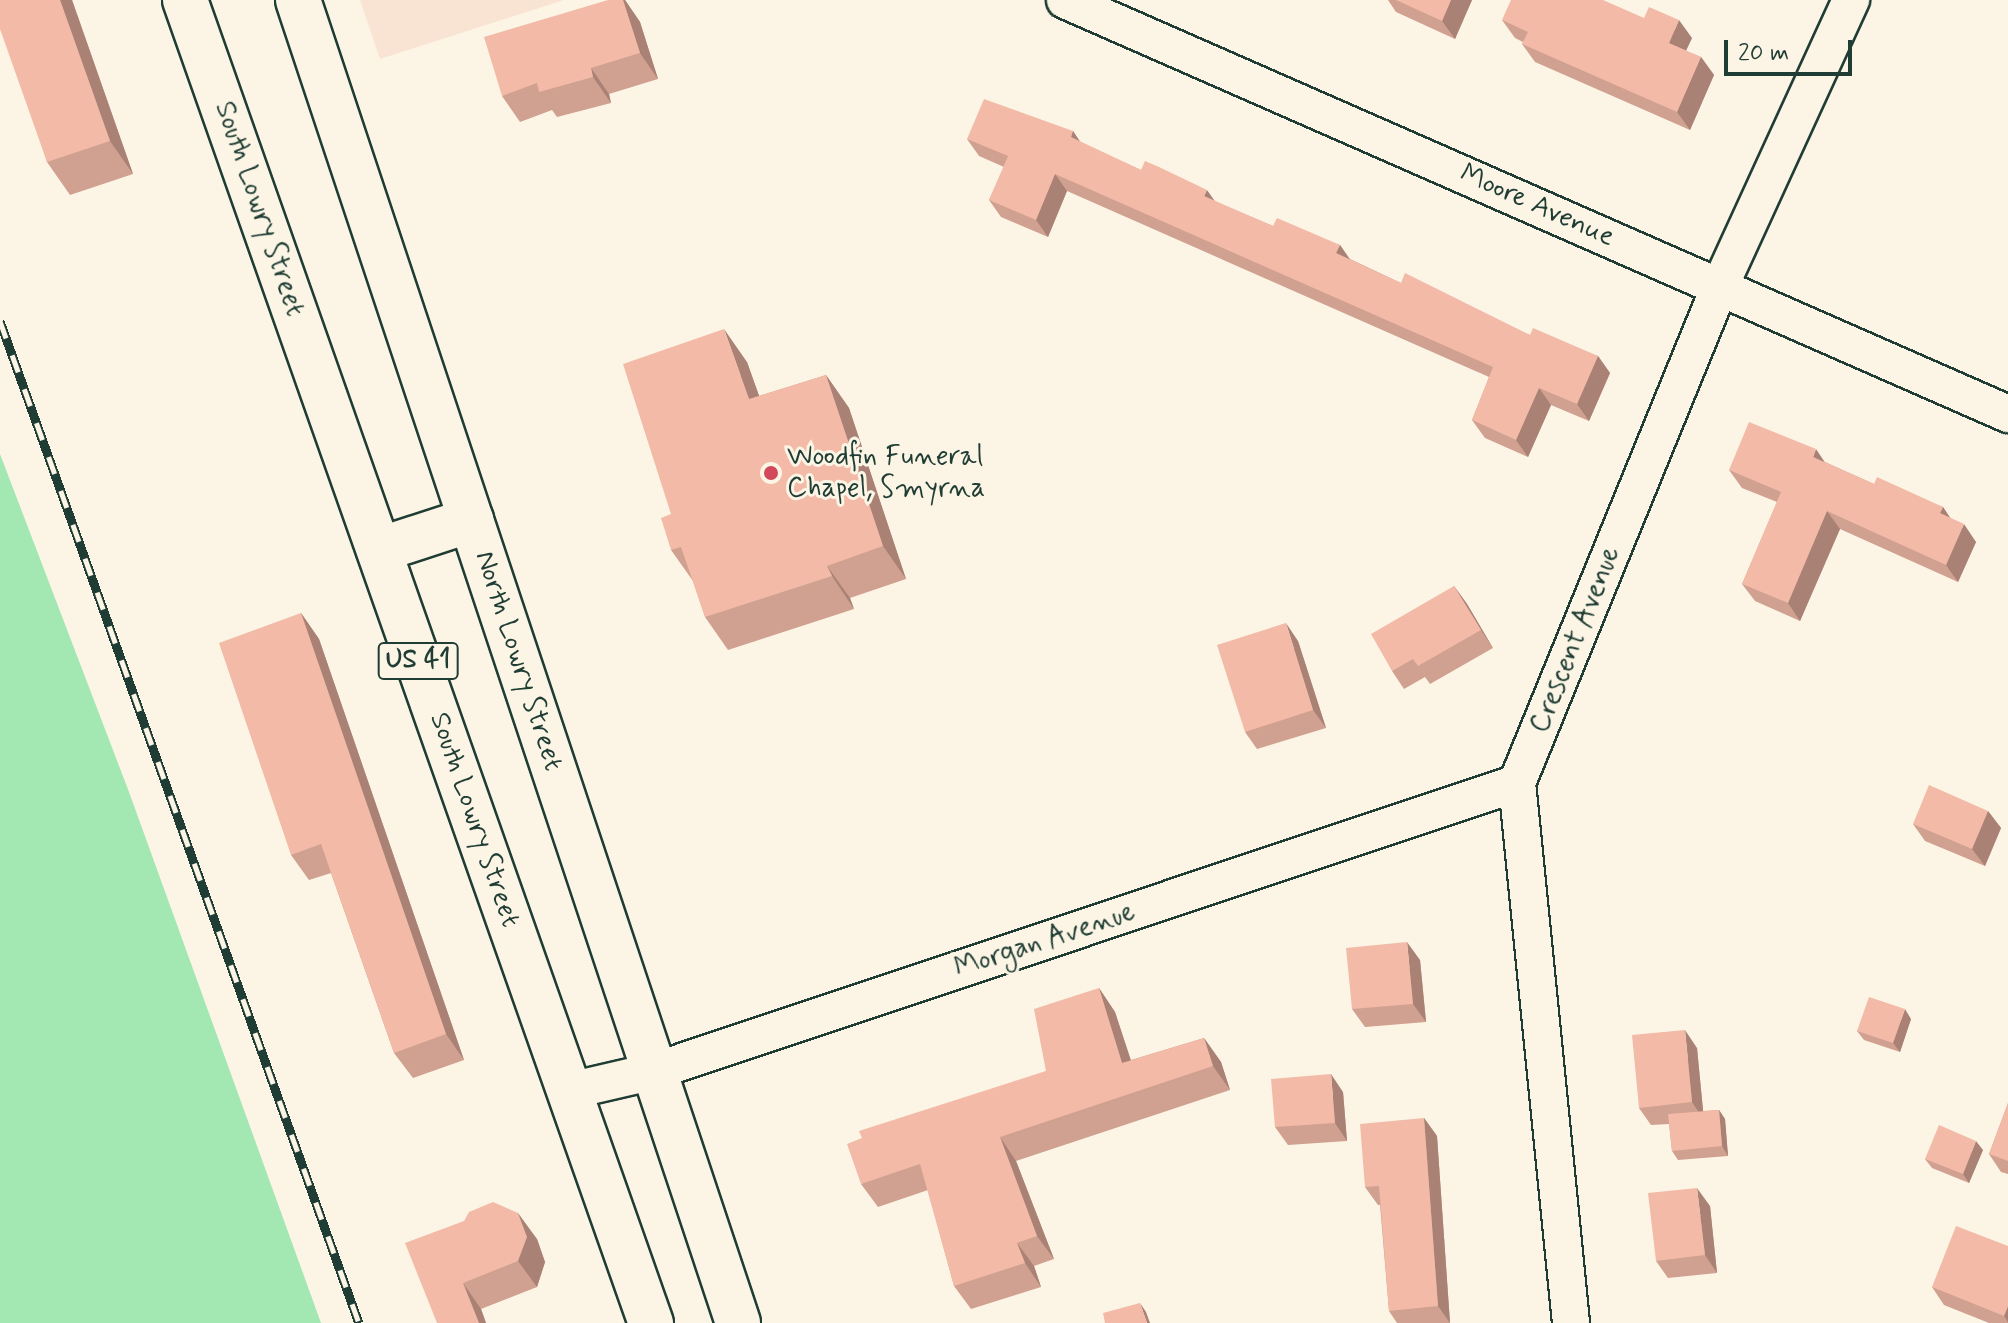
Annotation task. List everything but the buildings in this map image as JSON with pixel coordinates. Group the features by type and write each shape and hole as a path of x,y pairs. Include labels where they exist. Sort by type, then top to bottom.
{"main road":[{"name":"South Lowry Street","path":"185,0 651,1323"},
{"name":"North Lowry Street","path":"298,0 738,1323"},
{"path":"379,550 471,520"}],"street":[{"name":"Moore Avenue","path":"1065,0 2008,414"},
{"name":"Crescent Avenue","path":"1571,1323 1517,783 1720,286 1851,0"},
{"name":"Morgan Avenue","path":"569,1091 655,1071 1517,783"}],"shaded area":[{"path":"360,0 564,0 380,59"}],"green space":[{"path":"0,454 129,792 321,1323 0,1323"}],"railway":[{"path":"0,321 359,1323"}],"place":[{"name":"Woodfin Funeral Chapel, Smyrna","path":"771,473"}]}
